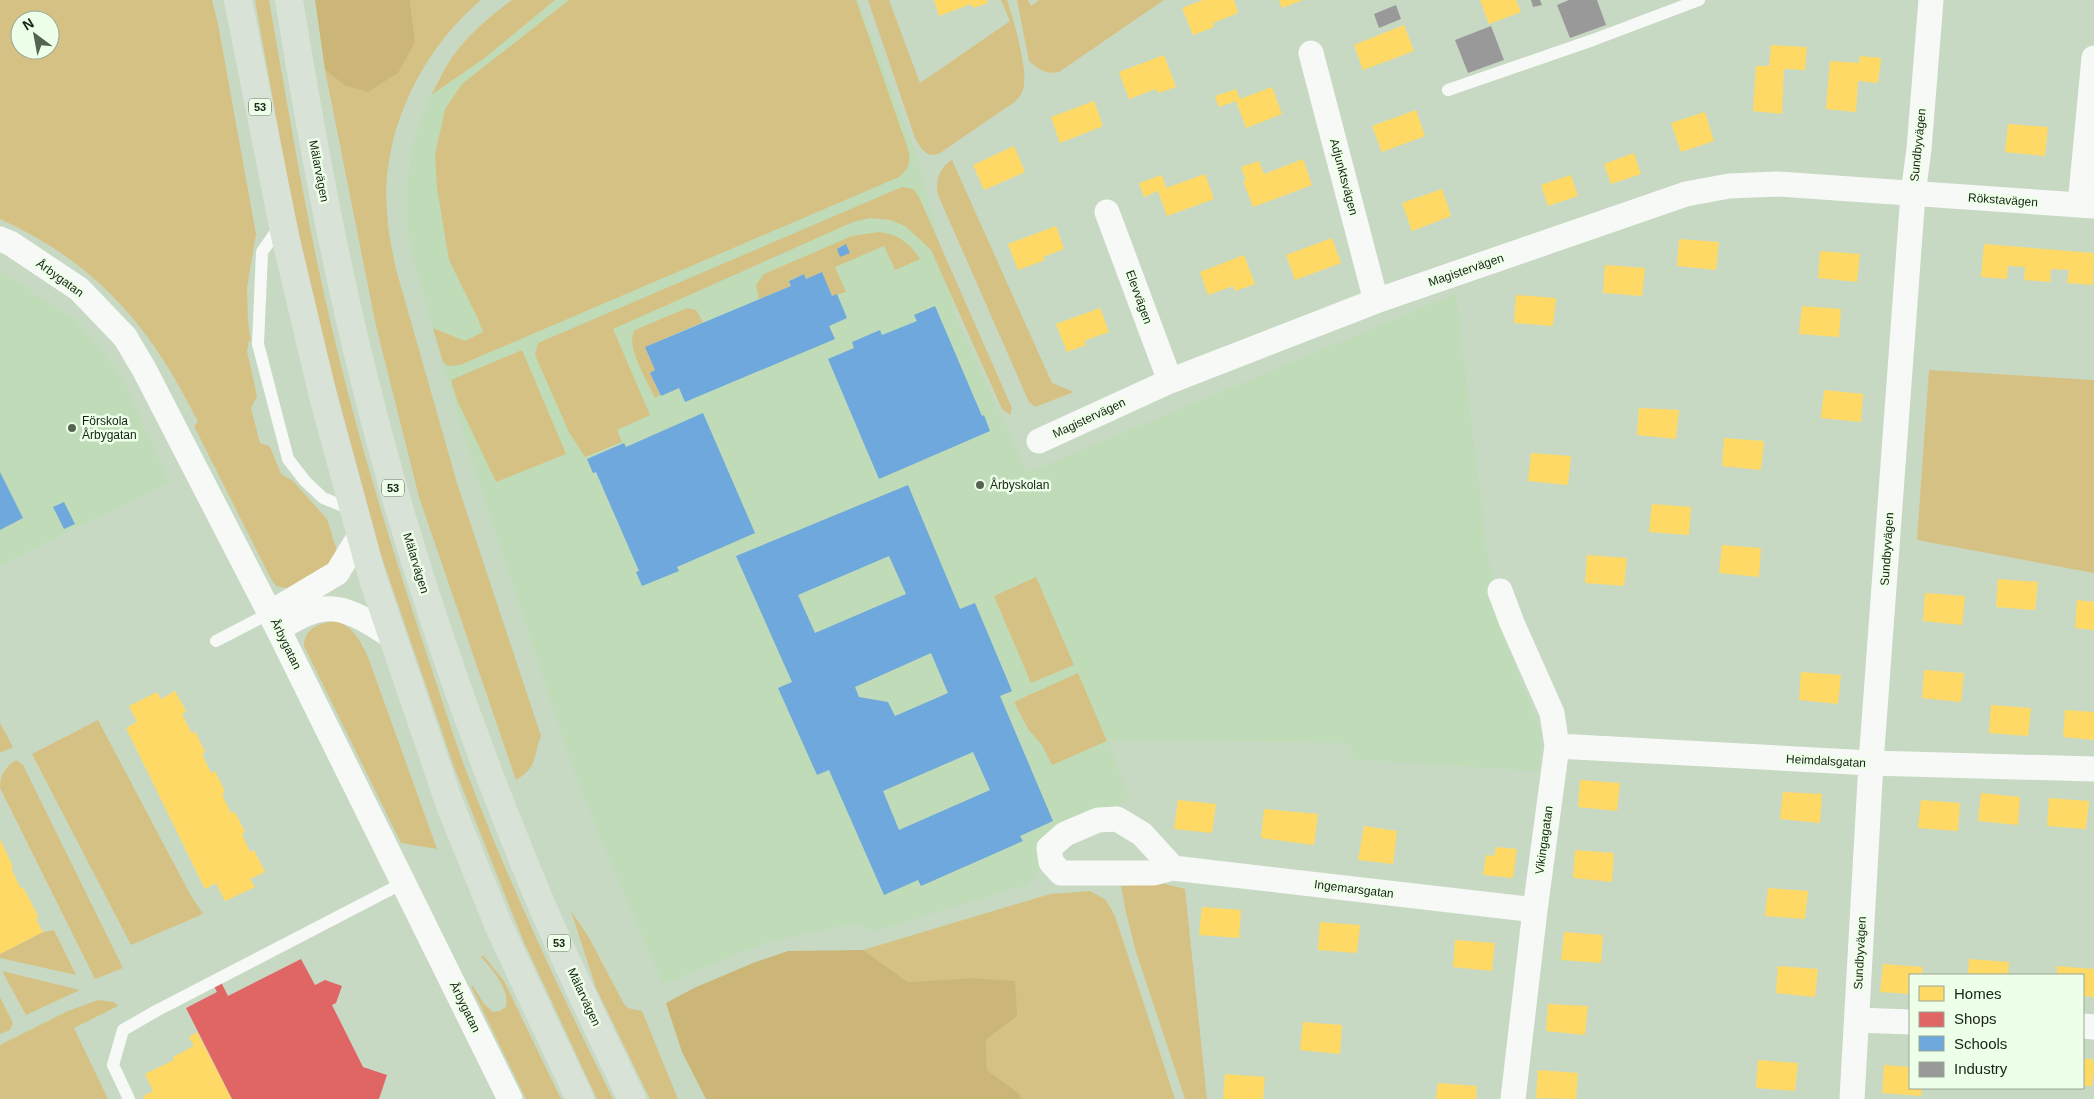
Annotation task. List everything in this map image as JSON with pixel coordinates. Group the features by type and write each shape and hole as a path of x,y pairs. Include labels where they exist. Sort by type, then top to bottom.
{"main road":[{"name":"53","path":"238,0 283,221 324,400 372,576 440,778 500,929 580,1099"},
{"name":"Mälarvägen","path":"289,0 322,185 364,380 393,487 426,594 463,705 517,847 552,929 632,1099"}],"street":[{"name":"Sundbyvägen","path":"1852,1099 1871,763 1913,194 1919,149 1931,0"},
{"name":"Adjunktsvägen","path":"1312,53 1376,301"},
{"path":"2087,206 2094,58"},
{"name":"Magistervägen","path":"1038,442 1170,381 1376,301 1686,194 1729,186 1778,184 1913,194"},
{"name":"Rökstavägen","path":"1913,194 2087,206"},
{"name":"Elevvägen","path":"1107,212 1170,381"},
{"name":"Årbygatan","path":"0,238 79,289 125,337 144,369 274,621 510,1099"},
{"path":"274,621 338,573 358,522"},
{"name":"Vikingagatan","path":"1500,591 1552,714 1558,746 1535,910 1513,1099"},
{"path":"274,621 325,609 349,612 393,637"},
{"name":"Heimdalsgatan","path":"1558,746 1871,763 2094,769"},
{"name":"Ingemarsgatan","path":"1173,868 1535,910"},
{"path":"1857,1020 1909,1022"}],"lane":[{"path":"1448,90 1594,40 1699,0"},
{"path":"283,221 262,252 258,344 288,459 305,481 323,498 358,522"},
{"path":"216,641 274,621"},
{"path":"129,1099 112,1065 123,1030 165,1006 403,882"}],"shaded area":[{"path":"0,0 212,0 256,234 247,288 248,322 251,341 249,341 247,351 257,396 251,408 260,443 269,446 281,474 293,481 327,519 337,551 335,561 291,589 276,586 194,426 198,422 180,388 141,328 93,278 65,256 34,236 0,219"},
{"path":"255,0 269,0 291,127 324,295 365,455 412,610 459,751 498,850 553,975 613,1099 597,1099 523,940 454,767 381,555 318,322 287,178"},
{"path":"315,0 410,0 415,42 398,73 368,92 344,85 325,70"},
{"path":"410,0 481,0 459,20 440,43 423,68 409,95 398,123 391,152 387,182 387,212 396,269 457,483 541,736 532,765 516,780 419,497 376,326 325,70 344,85 415,42"},
{"path":"512,0 555,0 482,60 431,95 458,49 480,26"},
{"name":"Årbyskolan","path":"555,0 858,0 917,156 956,316 1027,473 1456,294 1487,554 1509,651 1542,734 1539,771 1351,759 1352,746 1346,743 1108,740 1129,800 1064,827 1044,865 1026,885 875,931 857,923 768,942 663,984 603,844 572,765 484,497 442,361 409,242 407,211 411,154 418,127 431,95 482,60"},
{"path":"569,0 856,0 908,149 908,164 905,171 899,177 460,365 448,366 443,362 433,328 465,341 483,332 449,260 437,188 435,155 445,109 462,84"},
{"path":"868,0 889,0 920,83 1010,21 1001,0 1007,0 1022,54 1023,91 1016,101 940,153 935,155 928,154 915,138"},
{"path":"1017,0 1028,0 1031,6 1039,0 1164,0 1059,72 1050,73 1042,71 1029,61"},
{"path":"952,160 1052,383 1074,392 1035,407 1029,402 938,195 939,175"},
{"path":"902,187 913,189 919,197 1012,408 1010,415 1002,409 931,250 905,226 890,220 870,218 853,222 613,329 650,415 617,430 622,442 585,457 569,432 535,355 538,343"},
{"path":"879,232 903,240 920,259 895,270 884,246 835,267 846,292 832,296 822,272 806,279 804,274 789,280 791,286 759,299 756,285 764,274 852,236"},
{"name":"Förskola Årbygatan","path":"0,271 76,321 121,375 169,482 0,565"},
{"path":"687,308 696,310 703,322 645,347 655,370 650,373 660,395 655,398 638,364 632,344 632,336 635,330"},
{"path":"522,350 566,454 496,482 457,400 451,380"},
{"path":"1929,370 2094,380 2094,573 1917,540"},
{"path":"1036,577 1074,665 1031,683 994,596"},
{"path":"335,621 352,631 368,657 437,849 401,843 304,646 310,631 324,623"},
{"path":"1078,673 1107,741 1052,765 1042,745 1028,729 1014,702"},
{"path":"98,720 190,894 203,914 131,945 32,754"},
{"path":"0,723 13,747 0,753"},
{"path":"16,760 23,765 123,968 95,979 0,788 4,772"},
{"path":"1157,882 1185,889 1207,1099 1185,1099 1136,952 1126,913 1121,886"},
{"path":"1090,891 1106,900 1115,916 1175,1099 1021,1099 1020,1094 987,1070 986,1040 1017,1016 971,978 908,982 863,950 1050,894"},
{"path":"571,911 588,936 624,1004 628,1008 642,1011 678,1099 650,1099 596,988"},
{"path":"54,930 76,975 0,958 0,954 43,932"},
{"path":"863,950 908,982 971,978 1015,981 1017,1016 986,1040 987,1070 1020,1094 1021,1099 706,1099 682,1052 666,1003 694,988 753,963 788,951"},
{"path":"483,955 504,981 561,1099 526,1099 471,986 473,986 484,1004 493,1012 500,1011 506,1007 507,1000 503,986 481,957"},
{"path":"2,971 80,990 26,1015"},
{"path":"0,997 13,1023 10,1030 0,1034"},
{"path":"98,1000 114,1002 118,1006 74,1028 108,1099 0,1099 0,1045 68,1011"}],"building: Homes":[{"path":"934,0 987,0 988,3 973,8 971,4 939,16"},
{"path":"1203,0 1234,0 1238,13 1213,23 1214,27 1193,35 1182,8"},
{"path":"1279,0 1303,0 1282,8"},
{"path":"1480,0 1516,0 1521,12 1489,24"},
{"path":"1404,25 1414,51 1363,70 1354,45"},
{"path":"1771,45 1807,47 1805,70 1784,69 1782,114 1753,111 1756,66 1769,66"},
{"path":"1164,55 1176,87 1158,93 1156,89 1129,99 1119,72"},
{"path":"1860,56 1881,58 1878,83 1858,81 1856,112 1826,109 1830,61 1859,63"},
{"path":"1272,87 1282,114 1246,128 1236,101 1219,107 1215,96 1236,89 1240,99"},
{"path":"1094,101 1103,126 1060,143 1051,117"},
{"path":"1416,110 1425,136 1382,152 1372,126"},
{"path":"1705,112 1714,141 1681,152 1671,123"},
{"path":"2008,124 2048,127 2045,156 2005,152"},
{"path":"1014,146 1025,172 984,190 973,165"},
{"path":"1634,153 1641,174 1611,184 1604,164"},
{"path":"1303,159 1312,185 1253,207 1243,181 1246,180 1241,167 1259,161 1264,174"},
{"path":"1205,174 1214,199 1167,216 1158,191 1144,197 1139,183 1162,175 1166,188"},
{"path":"1571,175 1578,196 1548,206 1541,185"},
{"path":"1442,189 1451,216 1412,231 1402,203"},
{"path":"1056,226 1064,249 1043,257 1045,260 1018,270 1008,244"},
{"path":"1332,238 1341,263 1295,280 1286,255"},
{"path":"1679,239 1719,242 1716,270 1677,266"},
{"path":"1984,244 2094,253 2093,285 2067,283 2069,270 2051,269 2050,282 2024,280 2025,267 2008,266 2007,279 1981,277"},
{"path":"1820,251 1860,254 1857,282 1818,278"},
{"path":"1244,255 1255,284 1235,291 1233,286 1208,295 1200,272"},
{"path":"1605,265 1645,268 1642,296 1603,293"},
{"path":"1516,295 1556,298 1553,326 1514,323"},
{"path":"1802,306 1841,309 1839,337 1799,334"},
{"path":"1100,308 1109,332 1084,341 1086,345 1067,352 1056,324"},
{"path":"1824,390 1863,394 1861,422 1821,418"},
{"path":"1639,408 1679,410 1676,439 1637,435"},
{"path":"1724,438 1764,441 1761,470 1722,466"},
{"path":"1531,453 1571,456 1568,485 1528,481"},
{"path":"1652,504 1691,507 1689,535 1649,532"},
{"path":"1722,545 1761,548 1759,577 1719,573"},
{"path":"1587,555 1627,558 1624,586 1585,583"},
{"path":"1998,579 2038,582 2035,610 1996,607"},
{"path":"1925,593 1965,596 1962,625 1923,621"},
{"path":"2077,600 2094,602 2094,630 2075,628"},
{"path":"1924,670 1964,673 1961,702 1922,698"},
{"path":"1801,672 1841,675 1838,704 1799,700"},
{"path":"175,691 186,711 182,714 192,734 195,731 205,752 202,754 211,773 215,771 225,792 222,794 231,813 235,812 245,832 242,834 250,852 254,850 265,872 250,879 255,887 225,901 216,883 205,889 126,728 137,722 129,706 157,692 161,699"},
{"path":"1991,705 2031,708 2028,736 1989,733"},
{"path":"2065,710 2094,712 2094,740 2063,737"},
{"path":"1580,780 1620,783 1617,811 1578,807"},
{"path":"1783,792 1822,794 1820,823 1780,819"},
{"path":"1981,793 2020,797 2018,825 1978,821"},
{"path":"2049,798 2089,801 2086,829 2047,826"},
{"path":"1178,800 1216,804 1212,833 1174,829"},
{"path":"1921,800 1960,803 1958,831 1918,828"},
{"path":"1264,809 1318,814 1314,845 1261,838"},
{"path":"1364,826 1397,831 1393,864 1358,860"},
{"path":"0,839 21,889 23,887 39,918 36,919 43,932 0,954"},
{"path":"1496,847 1517,849 1513,878 1483,875 1486,855 1494,856"},
{"path":"1575,850 1614,853 1612,882 1573,878"},
{"path":"1768,888 1808,891 1805,919 1765,916"},
{"path":"1202,907 1241,910 1239,938 1199,935"},
{"path":"1320,922 1360,925 1357,953 1318,950"},
{"path":"1564,932 1603,935 1601,963 1561,960"},
{"path":"1455,940 1495,943 1492,971 1453,967"},
{"path":"1969,959 2009,962 2008,974 1968,974"},
{"path":"1883,964 1923,967 1922,974 1909,974 1909,994 1880,992"},
{"path":"1778,966 1818,969 1815,997 1776,993"},
{"path":"2057,966 2094,969 2094,997 2084,996 2084,974 2057,974"},
{"path":"1548,1004 1588,1006 1585,1035 1546,1031"},
{"path":"1303,1022 1342,1025 1340,1054 1300,1050"},
{"path":"197,1032 232,1099 144,1099 143,1096 153,1091 145,1074 174,1060 173,1057 194,1046 189,1037"},
{"path":"2084,1059 2093,1059 2092,1086 2084,1086"},
{"path":"1758,1060 1798,1063 1795,1091 1756,1088"},
{"path":"1884,1065 1909,1067 1909,1089 1922,1089 1921,1096 1882,1093"},
{"path":"1538,1070 1578,1073 1576,1099 1536,1098"},
{"path":"1225,1074 1265,1077 1263,1099 1223,1099"},
{"path":"1438,1083 1477,1086 1476,1099 1436,1099"}],"building: Shops":[{"path":"301,959 315,985 325,980 342,986 336,1003 332,1005 363,1067 387,1075 379,1099 232,1099 186,1008 217,992 213,984 220,980 228,996"}],"building: Schools":[{"path":"846,244 850,253 840,257 837,249"},
{"path":"822,272 832,296 837,294 847,318 829,326 835,339 685,402 679,388 661,396 650,373 655,370 645,347 791,286 789,281 804,274 806,279"},
{"path":"935,306 990,431 879,479 828,359 854,348 852,342 880,330 882,335 917,321 914,315"},
{"path":"703,413 755,533 677,567 679,571 642,586 636,572 639,571 596,472 593,473 587,459 624,443 626,447"},
{"path":"0,472 23,518 0,530"},
{"path":"908,485 960,609 975,603 1012,691 1000,696 1053,821 1020,836 1023,841 921,886 918,880 884,895 829,770 817,775 778,688 792,682 736,556","holes":["889,556 906,594 815,633 798,595","931,653 948,693 895,716 888,702 859,697 855,687","973,752 990,790 899,830 883,791"]},
{"path":"64,502 75,524 64,529 53,507"}],"building: Industry":[{"path":"1531,0 1540,0 1542,5 1533,7"},
{"path":"1569,0 1597,0 1606,25 1570,38 1557,5"},
{"path":"1396,5 1401,19 1379,28 1374,14"},
{"path":"1491,26 1504,60 1468,73 1455,40"}],"place":[{"name":"Förskola Årbygatan","path":"72,428"},
{"name":"Årbyskolan","path":"980,485"}]}
